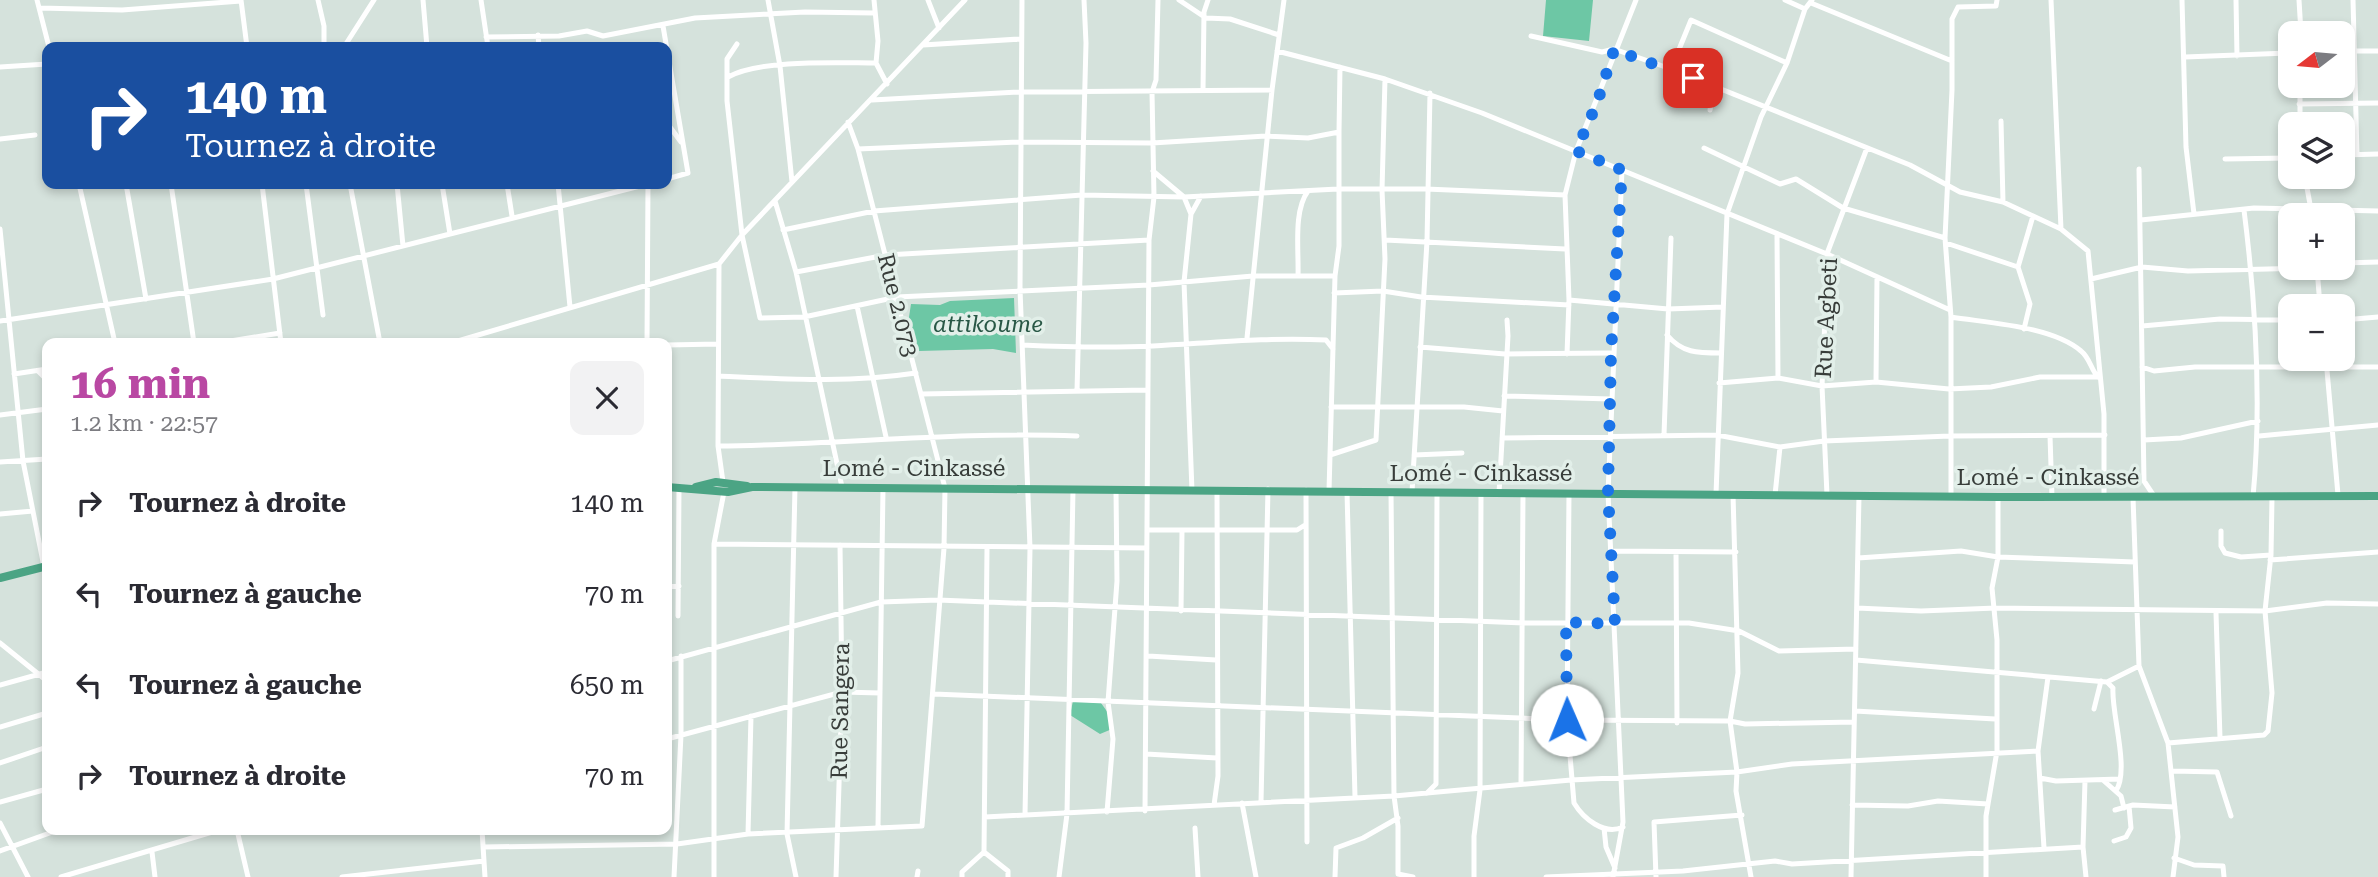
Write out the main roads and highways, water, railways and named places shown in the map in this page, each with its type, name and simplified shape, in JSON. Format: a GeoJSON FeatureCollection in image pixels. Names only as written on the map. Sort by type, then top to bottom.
{"type":"FeatureCollection","features":[{"type":"Feature","properties":{"kind":"highway","name":"Lomé - Cinkassé"},"geometry":{"type":"LineString","coordinates":[[696,487],[714,491],[721,482]]}},
{"type":"Feature","properties":{"kind":"highway","name":"Lomé - Cinkassé"},"geometry":{"type":"LineString","coordinates":[[672,487],[696,487],[721,482],[752,488],[1028,487],[1192,491],[1268,489],[1347,492],[1997,497],[2378,496]]}},
{"type":"Feature","properties":{"kind":"highway"},"geometry":{"type":"LineString","coordinates":[[0,578],[42,567]]}},
{"type":"Feature","properties":{"kind":"park label","name":"attikoume"},"geometry":{"type":"Point","coordinates":[988,324]}}]}
